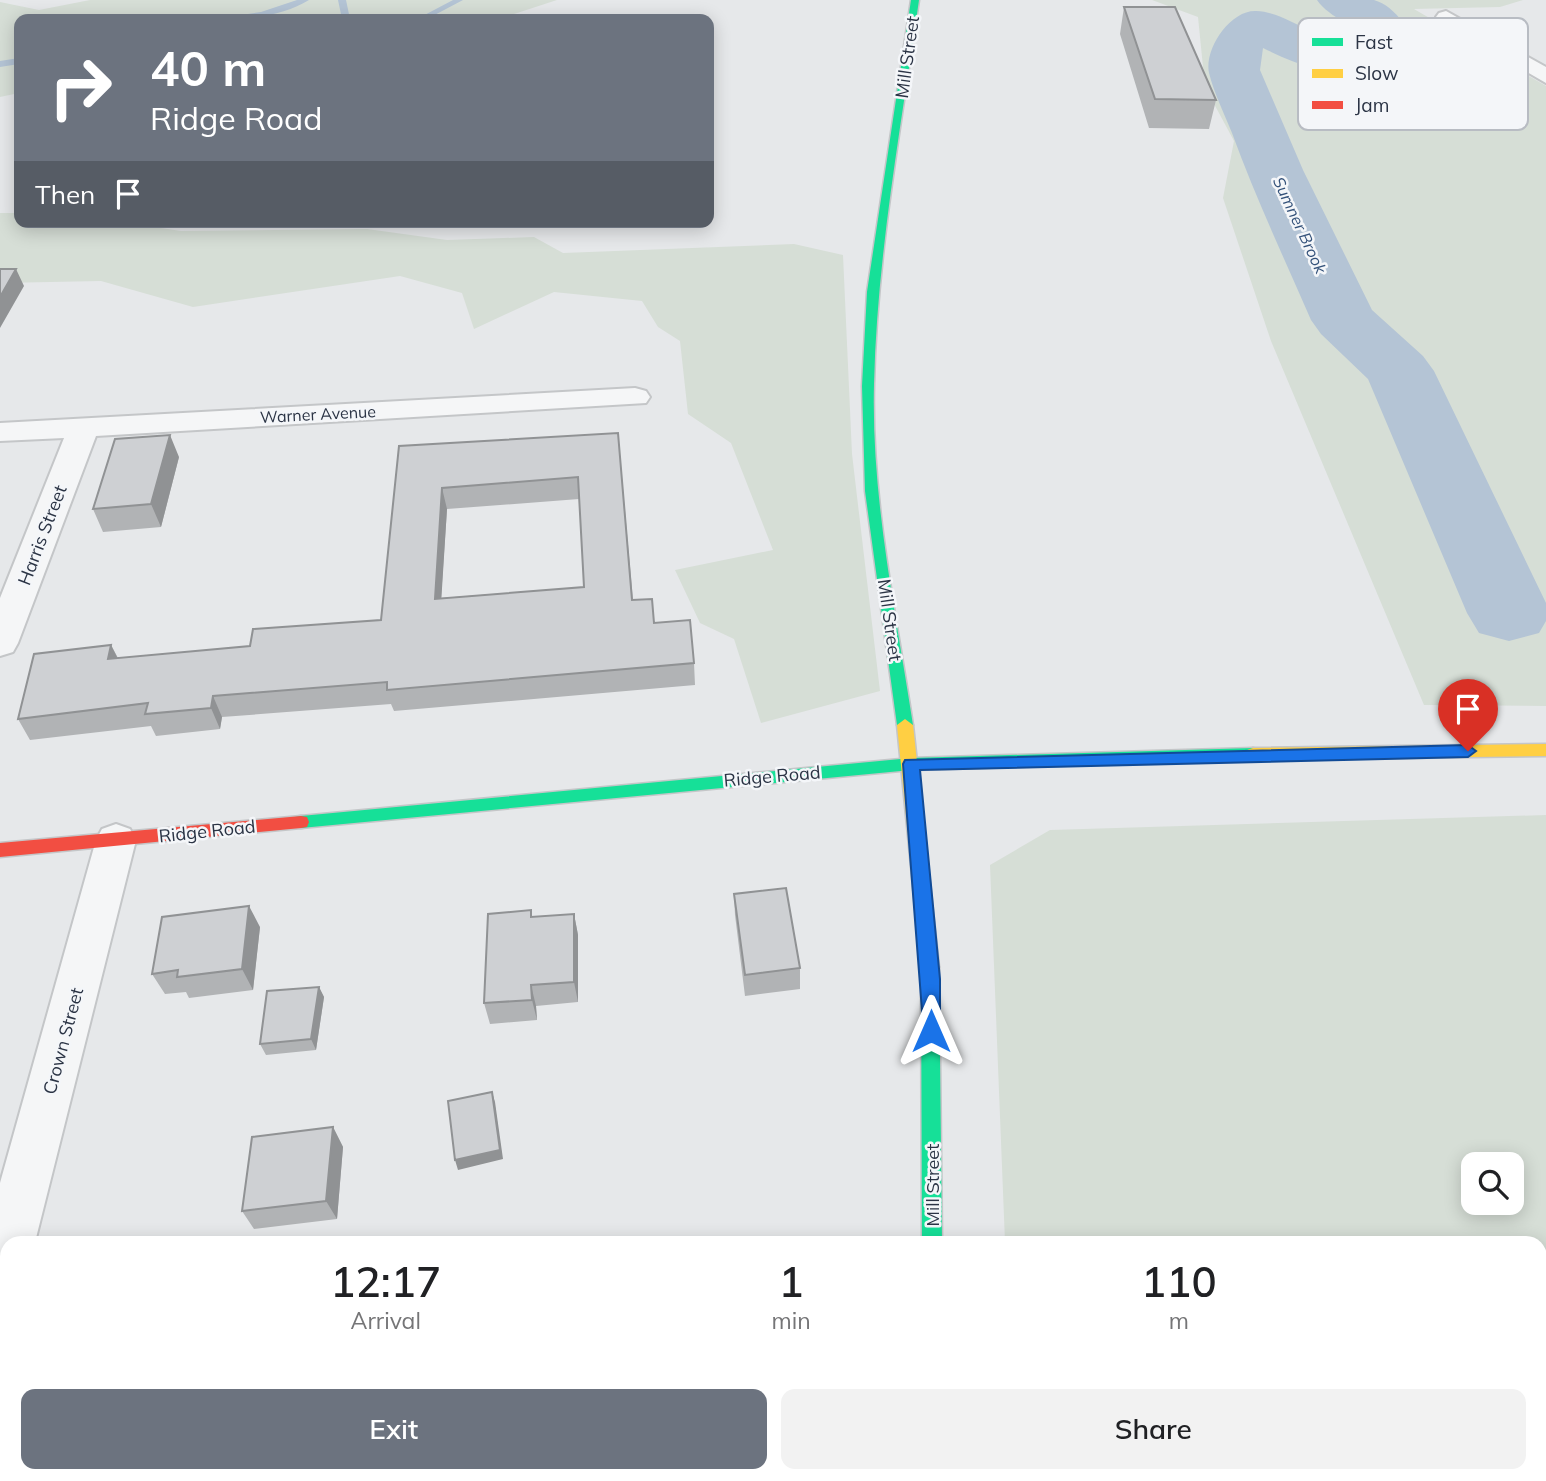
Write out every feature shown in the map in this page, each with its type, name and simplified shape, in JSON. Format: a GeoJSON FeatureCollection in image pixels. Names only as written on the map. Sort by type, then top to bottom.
{"type":"FeatureCollection","features":[{"type":"Feature","properties":{"kind":"street","name":"Mill Street"},"geometry":{"type":"LineString","coordinates":[[915,0],[873,292],[868,386],[872,491],[911,764],[931,979],[932,1236]]}},
{"type":"Feature","properties":{"kind":"street"},"geometry":{"type":"LineString","coordinates":[[1528,65],[1546,76]]}},
{"type":"Feature","properties":{"kind":"street","name":"Warner Avenue"},"geometry":{"type":"LineString","coordinates":[[0,432],[635,397]]}},
{"type":"Feature","properties":{"kind":"street","name":"Harris Street"},"geometry":{"type":"LineString","coordinates":[[0,643],[85,427]]}},
{"type":"Feature","properties":{"kind":"street","name":"Ridge Road"},"geometry":{"type":"LineString","coordinates":[[0,850],[911,764],[1312,752],[1546,750]]}},
{"type":"Feature","properties":{"kind":"street","name":"Crown Street"},"geometry":{"type":"LineString","coordinates":[[11,1236],[116,839]]}},
{"type":"Feature","properties":{"kind":"shaded area"},"geometry":{"type":"Polygon","coordinates":[[[90,0],[557,0],[514,14],[14,14],[14,94],[0,97],[0,2],[39,10],[90,0]]]}},
{"type":"Feature","properties":{"kind":"shaded area"},"geometry":{"type":"Polygon","coordinates":[[[1152,0],[1523,0],[1500,7],[1414,9],[1429,18],[1298,18],[1298,130],[1528,130],[1528,76],[1546,86],[1546,706],[1424,705],[1271,341],[1223,198],[1234,141],[1205,87],[1198,17],[1152,0]]]}},
{"type":"Feature","properties":{"kind":"shaded area"},"geometry":{"type":"Polygon","coordinates":[[[0,213],[14,213],[14,228],[161,228],[181,231],[367,229],[447,240],[534,237],[563,253],[794,244],[843,255],[852,454],[880,691],[761,723],[734,639],[700,623],[675,570],[773,550],[731,443],[688,414],[680,341],[658,327],[642,301],[554,292],[474,329],[462,293],[400,276],[193,307],[101,281],[0,283],[0,213]]]}},
{"type":"Feature","properties":{"kind":"shaded area"},"geometry":{"type":"Polygon","coordinates":[[[1546,815],[1546,1236],[1005,1236],[990,865],[1050,830],[1546,815]]]}},
{"type":"Feature","properties":{"kind":"building"},"geometry":{"type":"Polygon","coordinates":[[[1124,7],[1175,7],[1216,100],[1155,99],[1124,7]]]}},
{"type":"Feature","properties":{"kind":"building"},"geometry":{"type":"Polygon","coordinates":[[[0,269],[16,269],[0,297],[0,269]]]}},
{"type":"Feature","properties":{"kind":"building"},"geometry":{"type":"Polygon","coordinates":[[[618,433],[632,600],[652,599],[654,623],[690,620],[694,663],[387,690],[387,682],[213,696],[211,708],[145,714],[148,703],[18,719],[34,654],[111,645],[108,659],[250,646],[253,629],[381,620],[399,446],[618,433]],[[578,477],[442,488],[435,599],[584,587],[578,477]]]}},
{"type":"Feature","properties":{"kind":"building"},"geometry":{"type":"Polygon","coordinates":[[[170,435],[151,504],[93,509],[115,439],[170,435]]]}},
{"type":"Feature","properties":{"kind":"building"},"geometry":{"type":"Polygon","coordinates":[[[786,888],[800,968],[745,975],[734,894],[786,888]]]}},
{"type":"Feature","properties":{"kind":"building"},"geometry":{"type":"Polygon","coordinates":[[[249,906],[242,969],[177,977],[178,970],[152,974],[162,917],[249,906]]]}},
{"type":"Feature","properties":{"kind":"building"},"geometry":{"type":"Polygon","coordinates":[[[531,910],[531,917],[574,914],[574,982],[531,985],[532,1000],[484,1003],[488,914],[531,910]]]}},
{"type":"Feature","properties":{"kind":"building"},"geometry":{"type":"Polygon","coordinates":[[[319,987],[311,1039],[260,1044],[267,991],[319,987]]]}},
{"type":"Feature","properties":{"kind":"building"},"geometry":{"type":"Polygon","coordinates":[[[492,1092],[500,1150],[455,1160],[448,1101],[492,1092]]]}},
{"type":"Feature","properties":{"kind":"building"},"geometry":{"type":"Polygon","coordinates":[[[333,1127],[326,1201],[242,1211],[252,1137],[333,1127]]]}},
{"type":"Feature","properties":{"kind":"waterway"},"geometry":{"type":"LineString","coordinates":[[263,14],[305,0]]}},
{"type":"Feature","properties":{"kind":"waterway"},"geometry":{"type":"LineString","coordinates":[[342,0],[345,14]]}},
{"type":"Feature","properties":{"kind":"waterway"},"geometry":{"type":"LineString","coordinates":[[431,14],[459,0]]}},
{"type":"Feature","properties":{"kind":"waterway","name":"Sumner Brook"},"geometry":{"type":"LineString","coordinates":[[1341,0],[1369,18]]}},
{"type":"Feature","properties":{"kind":"waterway","name":"Sumner Brook"},"geometry":{"type":"LineString","coordinates":[[1298,45],[1255,25],[1238,45],[1234,70],[1274,170],[1344,320],[1399,371],[1509,613]]}},
{"type":"Feature","properties":{"kind":"waterway"},"geometry":{"type":"LineString","coordinates":[[0,64],[14,62]]}},
{"type":"Feature","properties":{"kind":"traffic: fast"},"geometry":{"type":"LineString","coordinates":[[905,725],[872,491],[868,386],[873,292],[915,0]]}},
{"type":"Feature","properties":{"kind":"traffic: fast"},"geometry":{"type":"LineString","coordinates":[[301,822],[911,764],[1253,754]]}},
{"type":"Feature","properties":{"kind":"traffic: fast"},"geometry":{"type":"LineString","coordinates":[[930,967],[932,1236]]}},
{"type":"Feature","properties":{"kind":"traffic: slow"},"geometry":{"type":"LineString","coordinates":[[905,725],[930,967]]}},
{"type":"Feature","properties":{"kind":"traffic: slow"},"geometry":{"type":"LineString","coordinates":[[1253,754],[1546,750]]}},
{"type":"Feature","properties":{"kind":"traffic: jam"},"geometry":{"type":"LineString","coordinates":[[0,850],[301,822]]}},
{"type":"Feature","properties":{"kind":"route"},"geometry":{"type":"LineString","coordinates":[[931,1031],[931,979],[911,764],[1312,752],[1468,751]]}}]}
